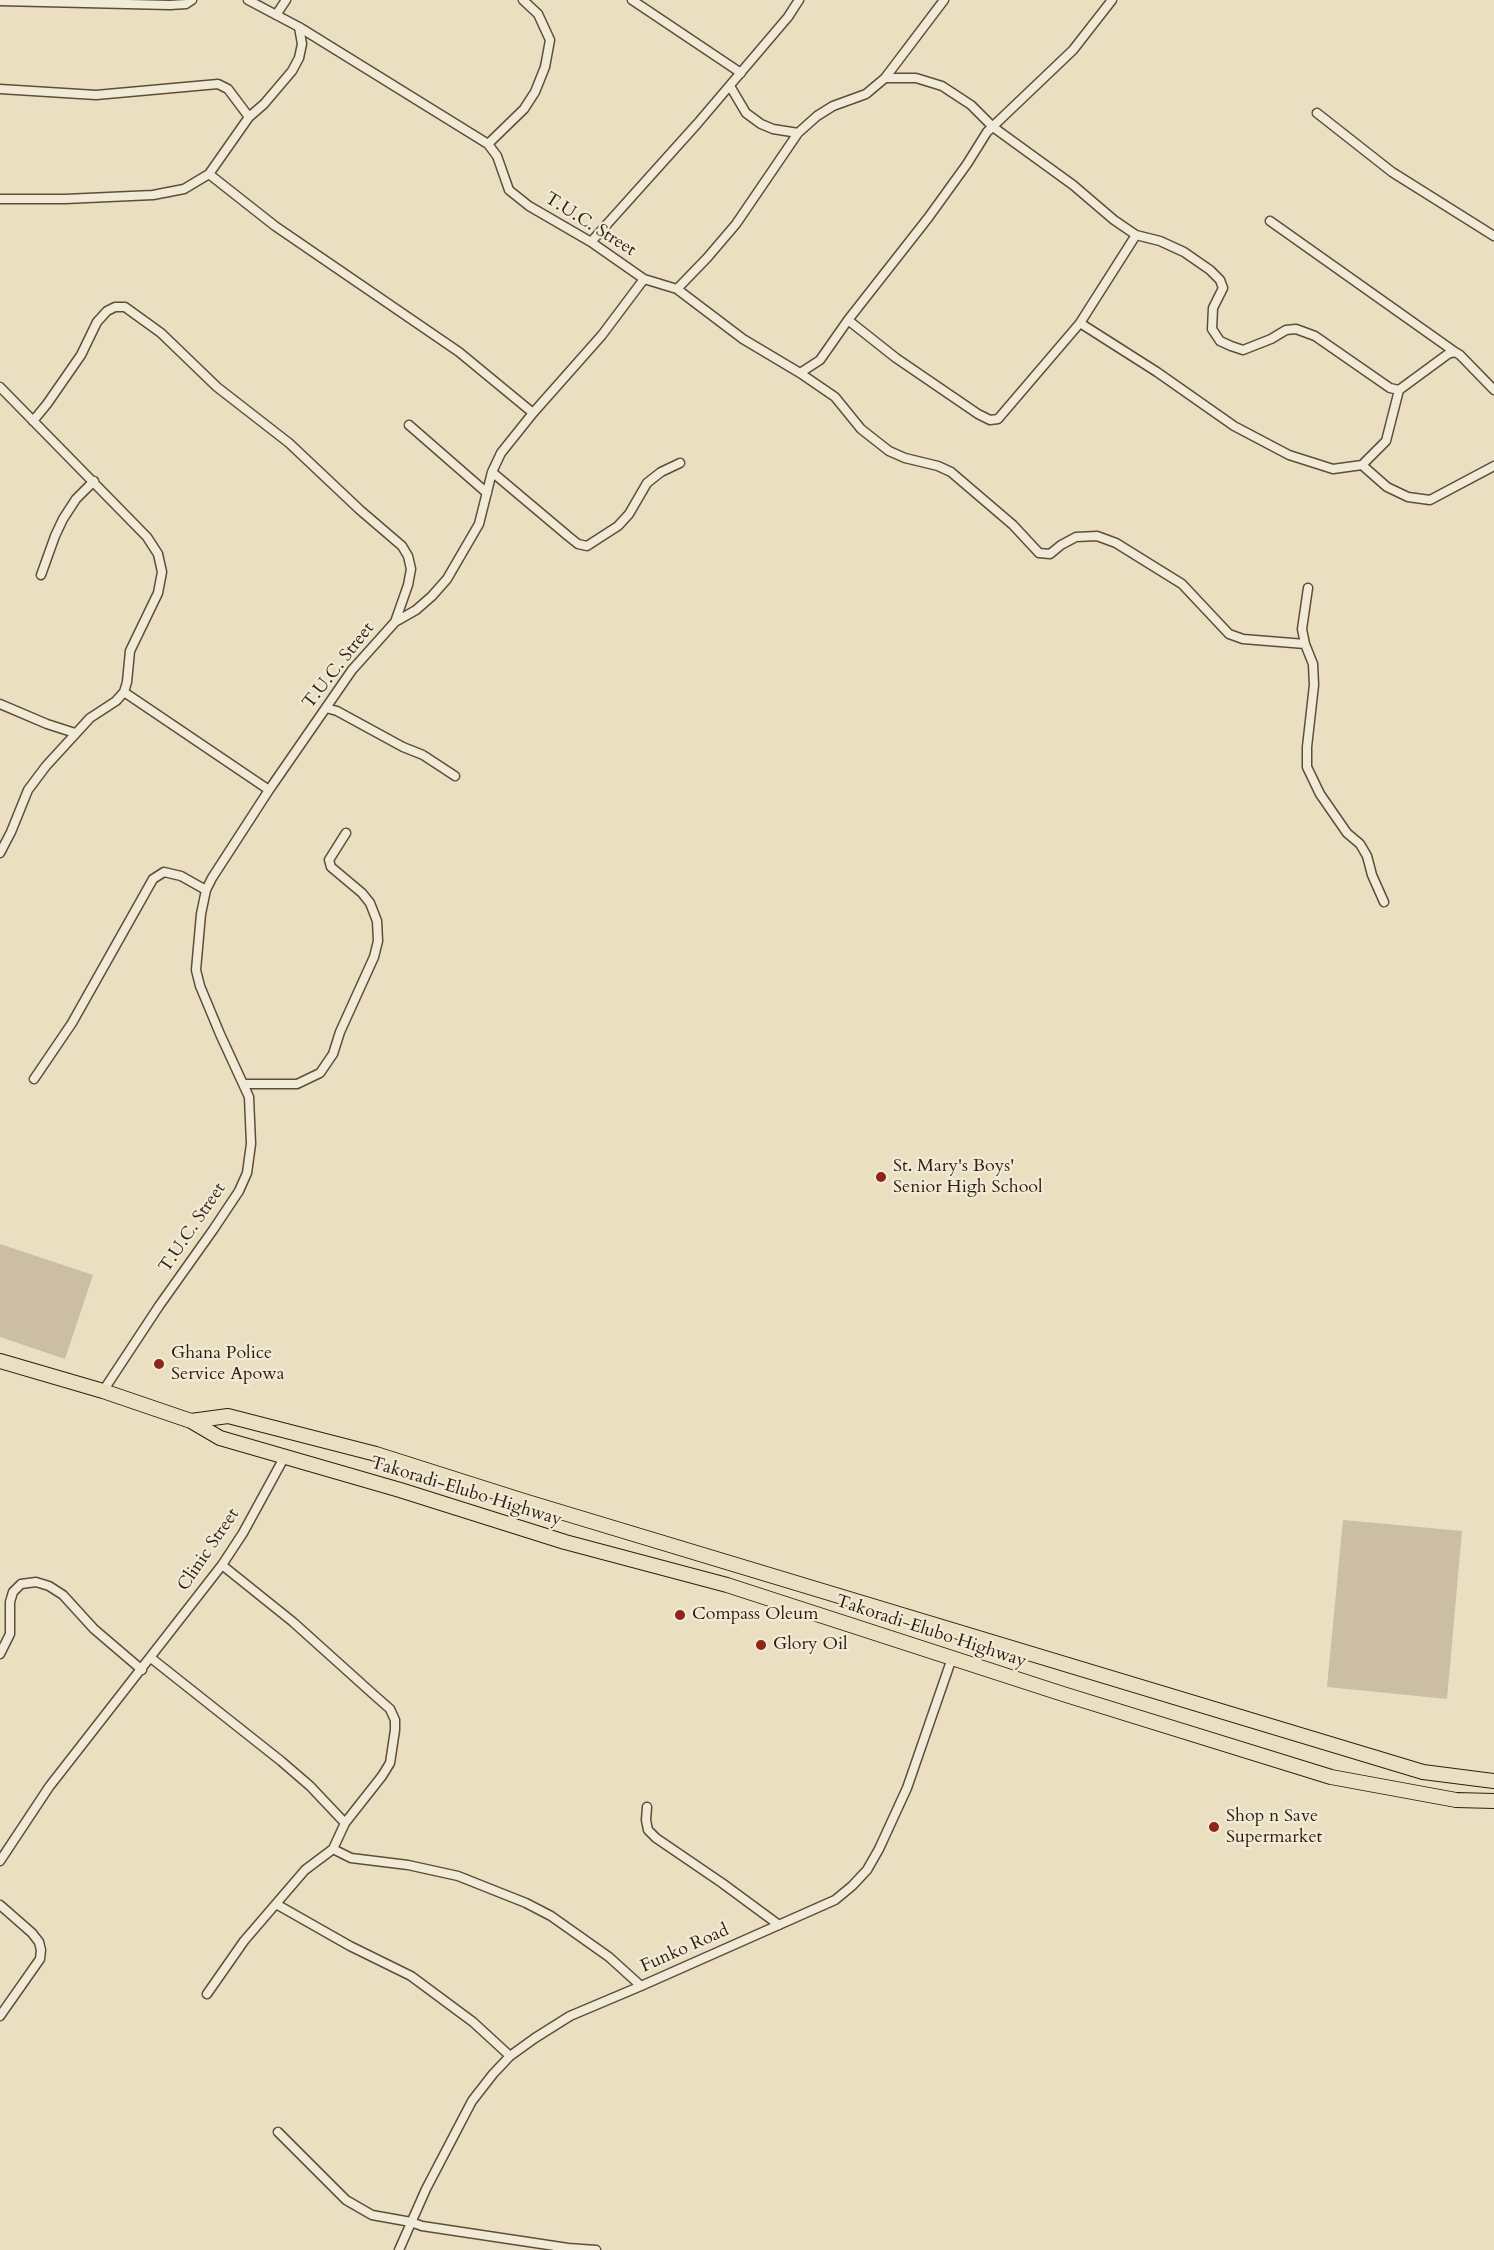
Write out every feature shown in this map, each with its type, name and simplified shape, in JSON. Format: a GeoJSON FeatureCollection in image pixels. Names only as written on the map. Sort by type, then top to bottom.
{"type":"FeatureCollection","features":[{"type":"Feature","properties":{"kind":"highway","name":"Takoradi-Elubo Highway"},"geometry":{"type":"LineString","coordinates":[[0,1361],[103,1391],[191,1421],[220,1438],[565,1542],[727,1585],[1331,1777],[1456,1800],[1494,1801]]}},
{"type":"Feature","properties":{"kind":"highway","name":"Takoradi-Elubo Highway"},"geometry":{"type":"LineString","coordinates":[[191,1421],[228,1416],[376,1454],[524,1501],[1423,1772],[1494,1782]]}},
{"type":"Feature","properties":{"kind":"street"},"geometry":{"type":"LineString","coordinates":[[0,1],[170,5],[186,4],[192,0]]}},
{"type":"Feature","properties":{"kind":"street"},"geometry":{"type":"LineString","coordinates":[[248,0],[299,27],[488,144],[524,109],[535,92],[545,67],[550,40],[538,14],[523,0]]}},
{"type":"Feature","properties":{"kind":"street"},"geometry":{"type":"LineString","coordinates":[[276,15],[286,0]]}},
{"type":"Feature","properties":{"kind":"street"},"geometry":{"type":"LineString","coordinates":[[632,0],[741,73]]}},
{"type":"Feature","properties":{"kind":"street"},"geometry":{"type":"LineString","coordinates":[[591,242],[741,73],[788,17],[799,0]]}},
{"type":"Feature","properties":{"kind":"street"},"geometry":{"type":"LineString","coordinates":[[677,289],[736,224],[798,133],[817,116],[833,106],[866,94],[885,78],[944,0]]}},
{"type":"Feature","properties":{"kind":"street"},"geometry":{"type":"LineString","coordinates":[[800,373],[820,360],[848,320],[928,218],[987,132],[1073,50],[1112,0]]}},
{"type":"Feature","properties":{"kind":"street"},"geometry":{"type":"LineString","coordinates":[[0,199],[153,195],[184,189],[209,174],[249,117],[264,104],[292,71],[299,58],[302,44],[299,27]]}},
{"type":"Feature","properties":{"kind":"street"},"geometry":{"type":"LineString","coordinates":[[885,78],[916,78],[942,86],[971,105],[993,127],[1136,234],[1160,241],[1184,252],[1220,280],[1223,288],[1213,308],[1212,317],[1212,329],[1220,341],[1243,350],[1271,339],[1286,330],[1296,329],[1315,336],[1390,388],[1399,390]]}},
{"type":"Feature","properties":{"kind":"street"},"geometry":{"type":"LineString","coordinates":[[0,89],[96,95],[218,84],[228,89],[249,117]]}},
{"type":"Feature","properties":{"kind":"street"},"geometry":{"type":"LineString","coordinates":[[729,86],[746,113],[761,124],[773,129],[798,133]]}},
{"type":"Feature","properties":{"kind":"street"},"geometry":{"type":"LineString","coordinates":[[1317,113],[1392,172],[1494,236]]}},
{"type":"Feature","properties":{"kind":"street","name":"T.U.C. Street"},"geometry":{"type":"LineString","coordinates":[[103,1391],[239,1191],[247,1173],[251,1144],[249,1097],[245,1084],[220,1034],[196,970],[198,935],[206,890],[269,790],[352,670],[395,622],[416,610],[447,579],[479,524],[492,472],[501,453],[602,335],[644,279],[591,242],[529,206],[509,190],[497,156],[488,144]]}},
{"type":"Feature","properties":{"kind":"street"},"geometry":{"type":"LineString","coordinates":[[209,174],[275,226],[459,352],[533,413]]}},
{"type":"Feature","properties":{"kind":"street"},"geometry":{"type":"LineString","coordinates":[[1270,221],[1460,355],[1494,390]]}},
{"type":"Feature","properties":{"kind":"street"},"geometry":{"type":"LineString","coordinates":[[848,320],[896,358],[978,414],[990,420],[998,419],[1080,323],[1136,234]]}},
{"type":"Feature","properties":{"kind":"street"},"geometry":{"type":"LineString","coordinates":[[644,279],[677,289],[743,339],[835,397],[861,429],[889,451],[951,472],[1013,525],[1039,554],[1050,554],[1076,537],[1097,536],[1116,543],[1182,584],[1229,634],[1243,639],[1305,644]]}},
{"type":"Feature","properties":{"kind":"street"},"geometry":{"type":"LineString","coordinates":[[33,421],[81,355],[98,322],[107,311],[115,307],[125,307],[161,333],[205,376],[289,443],[402,546],[408,556],[411,569],[395,622]]}},
{"type":"Feature","properties":{"kind":"street"},"geometry":{"type":"LineString","coordinates":[[1080,323],[1157,372],[1234,426],[1289,455],[1333,470],[1362,465],[1386,441],[1399,390],[1448,354],[1455,352]]}},
{"type":"Feature","properties":{"kind":"street"},"geometry":{"type":"LineString","coordinates":[[0,387],[147,537],[158,554],[162,572],[158,592],[130,651],[124,692],[75,733],[28,790],[0,853]]}},
{"type":"Feature","properties":{"kind":"street"},"geometry":{"type":"LineString","coordinates":[[409,425],[487,493]]}},
{"type":"Feature","properties":{"kind":"street"},"geometry":{"type":"LineString","coordinates":[[492,472],[578,544],[587,546],[618,526],[629,514],[647,483],[661,472],[680,463]]}},
{"type":"Feature","properties":{"kind":"street"},"geometry":{"type":"LineString","coordinates":[[1362,465],[1387,487],[1408,497],[1430,500],[1494,466]]}},
{"type":"Feature","properties":{"kind":"street"},"geometry":{"type":"LineString","coordinates":[[41,575],[63,519],[76,499],[94,481]]}},
{"type":"Feature","properties":{"kind":"street"},"geometry":{"type":"LineString","coordinates":[[1308,588],[1302,629],[1313,664],[1314,685],[1307,768],[1320,794],[1347,833],[1359,844],[1367,856],[1372,875],[1384,902]]}},
{"type":"Feature","properties":{"kind":"street"},"geometry":{"type":"LineString","coordinates":[[124,692],[269,790]]}},
{"type":"Feature","properties":{"kind":"street"},"geometry":{"type":"LineString","coordinates":[[0,704],[75,733]]}},
{"type":"Feature","properties":{"kind":"street"},"geometry":{"type":"LineString","coordinates":[[326,708],[337,711],[403,747],[423,755],[455,776]]}},
{"type":"Feature","properties":{"kind":"street"},"geometry":{"type":"LineString","coordinates":[[245,1084],[297,1084],[320,1073],[333,1054],[340,1032],[374,957],[378,941],[377,921],[370,903],[362,893],[331,867],[329,860],[346,833]]}},
{"type":"Feature","properties":{"kind":"street"},"geometry":{"type":"LineString","coordinates":[[34,1079],[77,1014],[153,879],[164,872],[181,876],[206,890]]}},
{"type":"Feature","properties":{"kind":"street","name":"Clinic Street"},"geometry":{"type":"LineString","coordinates":[[0,1861],[49,1787],[152,1658],[222,1565],[243,1533],[285,1456]]}},
{"type":"Feature","properties":{"kind":"street"},"geometry":{"type":"LineString","coordinates":[[207,1994],[244,1941],[305,1870],[333,1849],[345,1823],[390,1763],[394,1745],[395,1720],[390,1710],[353,1675],[222,1565]]}},
{"type":"Feature","properties":{"kind":"street"},"geometry":{"type":"LineString","coordinates":[[0,1654],[10,1634],[10,1602],[13,1592],[21,1584],[36,1582],[49,1586],[63,1595],[94,1629],[142,1670]]}},
{"type":"Feature","properties":{"kind":"street"},"geometry":{"type":"LineString","coordinates":[[152,1658],[281,1761],[310,1786],[345,1823]]}},
{"type":"Feature","properties":{"kind":"street","name":"Funko Road"},"geometry":{"type":"LineString","coordinates":[[399,2250],[426,2189],[472,2102],[510,2056],[535,2037],[570,2016],[835,1900],[867,1870],[879,1850],[907,1788],[952,1658]]}},
{"type":"Feature","properties":{"kind":"street"},"geometry":{"type":"LineString","coordinates":[[647,1807],[648,1830],[656,1838],[723,1883],[779,1925]]}},
{"type":"Feature","properties":{"kind":"street"},"geometry":{"type":"LineString","coordinates":[[333,1849],[351,1858],[434,1870],[458,1876],[526,1903],[551,1916],[585,1939],[641,1986]]}},
{"type":"Feature","properties":{"kind":"street"},"geometry":{"type":"LineString","coordinates":[[276,1904],[350,1946],[411,1976],[473,2022],[510,2056]]}},
{"type":"Feature","properties":{"kind":"street"},"geometry":{"type":"LineString","coordinates":[[0,1905],[32,1933],[39,1942],[41,1950],[40,1959],[0,2016]]}},
{"type":"Feature","properties":{"kind":"street"},"geometry":{"type":"LineString","coordinates":[[278,2132],[346,2200],[372,2215],[422,2226],[568,2248],[596,2250]]}},
{"type":"Feature","properties":{"kind":"shaded area"},"geometry":{"type":"Polygon","coordinates":[[[0,1244],[93,1275],[65,1359],[0,1337],[0,1244]]]}},
{"type":"Feature","properties":{"kind":"shaded area"},"geometry":{"type":"Polygon","coordinates":[[[1343,1520],[1462,1531],[1447,1699],[1327,1687],[1343,1520]]]}},
{"type":"Feature","properties":{"kind":"place","name":"St. Mary's Boys' Senior High School"},"geometry":{"type":"Point","coordinates":[881,1177]}},
{"type":"Feature","properties":{"kind":"place","name":"Ghana Police Service Apowa"},"geometry":{"type":"Point","coordinates":[159,1364]}},
{"type":"Feature","properties":{"kind":"place","name":"Compass Oleum"},"geometry":{"type":"Point","coordinates":[680,1615]}},
{"type":"Feature","properties":{"kind":"place","name":"Glory Oil"},"geometry":{"type":"Point","coordinates":[761,1645]}},
{"type":"Feature","properties":{"kind":"place","name":"Shop n Save Supermarket"},"geometry":{"type":"Point","coordinates":[1214,1827]}}]}
